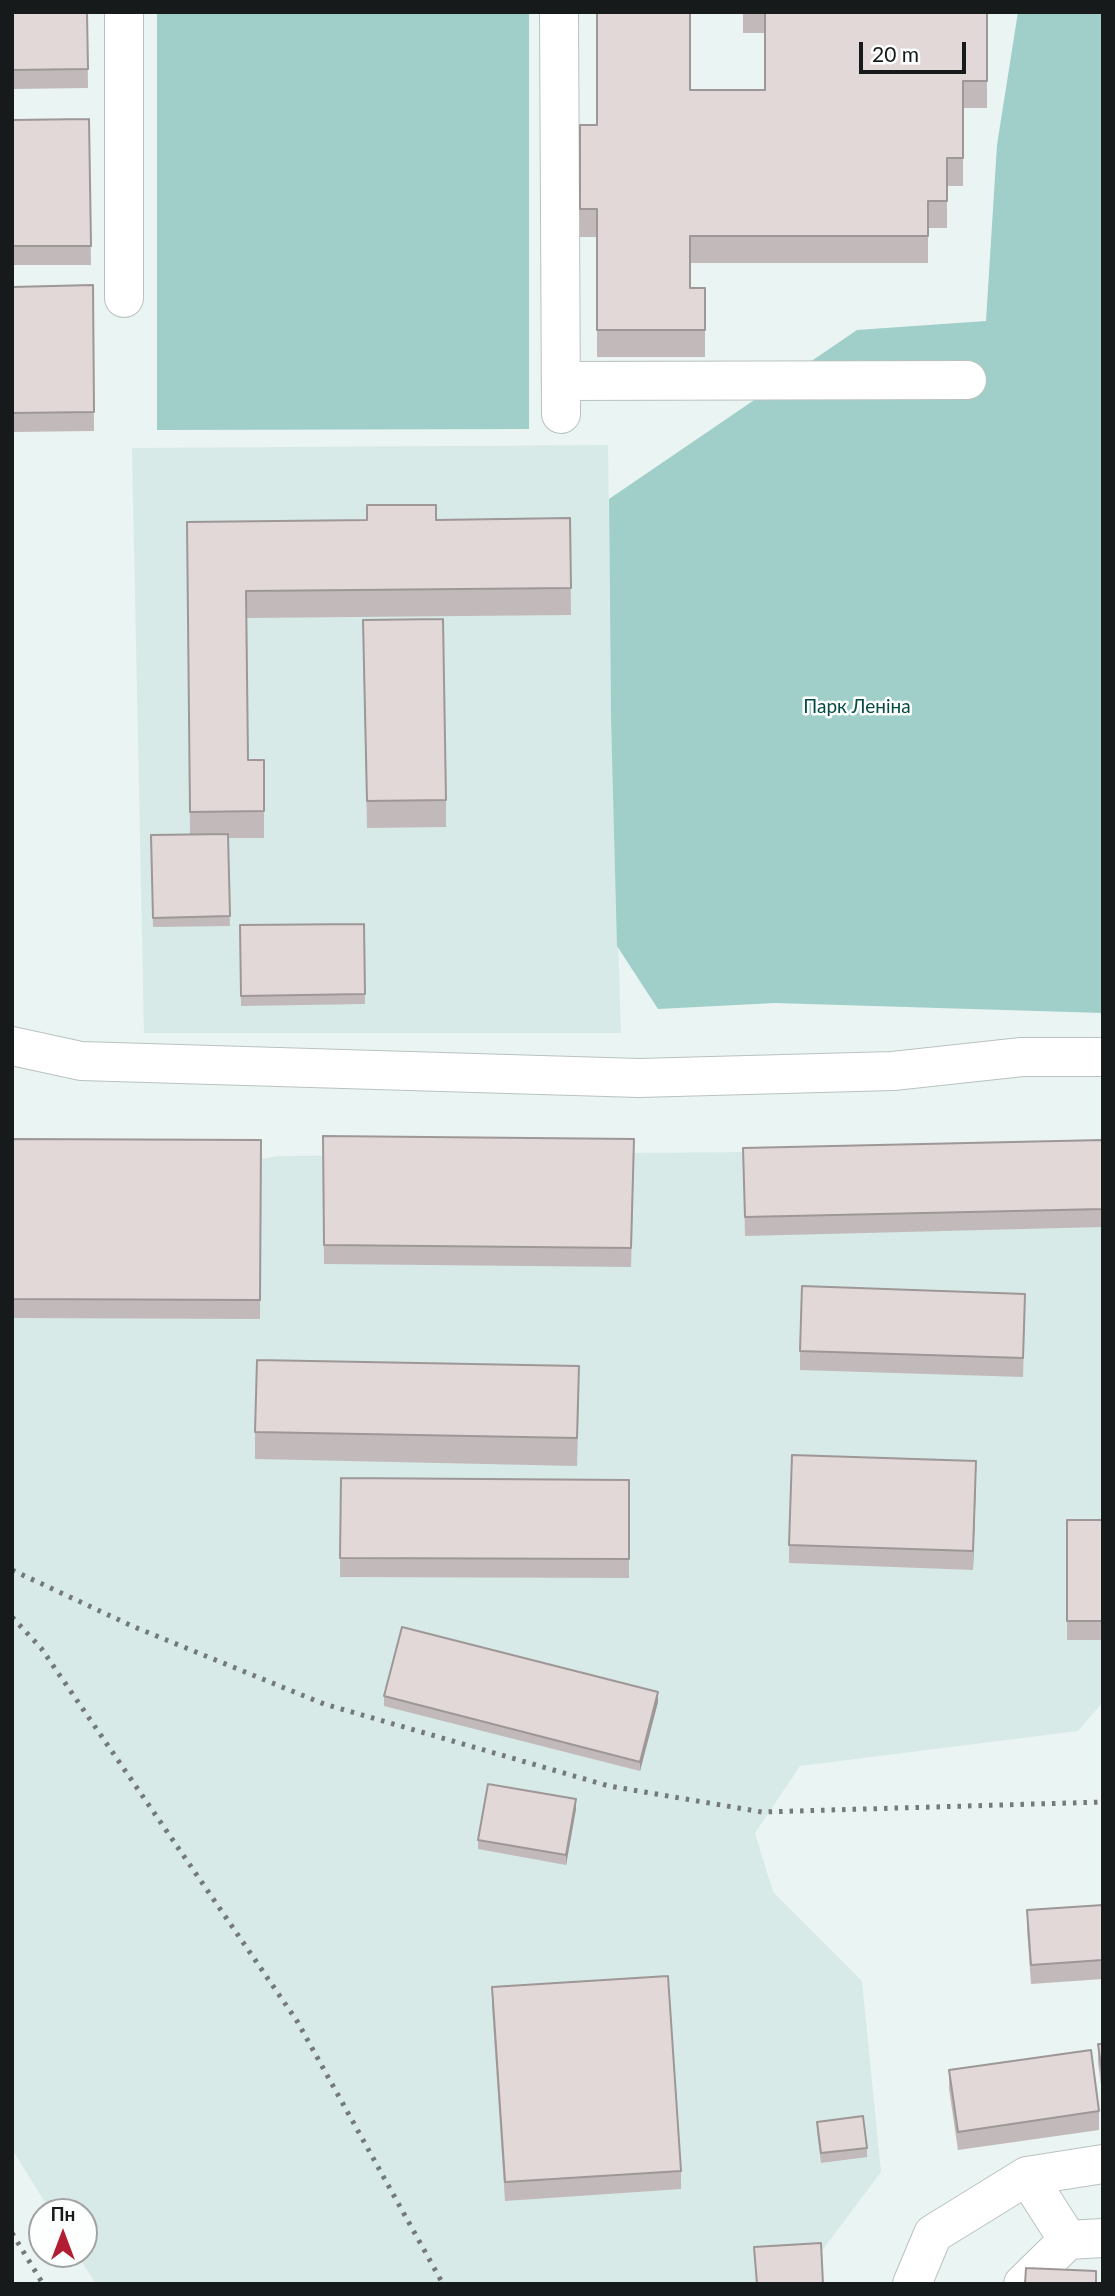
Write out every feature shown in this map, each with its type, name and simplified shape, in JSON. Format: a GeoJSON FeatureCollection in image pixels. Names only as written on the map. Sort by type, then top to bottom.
{"type":"FeatureCollection","features":[{"type":"Feature","properties":{"kind":"street"},"geometry":{"type":"LineString","coordinates":[[124,12],[124,298]]}},
{"type":"Feature","properties":{"kind":"street"},"geometry":{"type":"LineString","coordinates":[[559,12],[561,398],[967,380]]}},
{"type":"Feature","properties":{"kind":"street"},"geometry":{"type":"LineString","coordinates":[[12,1046],[81,1061],[639,1078],[893,1071],[1022,1056],[1103,1056]]}},
{"type":"Feature","properties":{"kind":"street"},"geometry":{"type":"LineString","coordinates":[[912,2284],[933,2234],[1027,2176],[1103,2164]]}},
{"type":"Feature","properties":{"kind":"street"},"geometry":{"type":"LineString","coordinates":[[1023,2284],[1086,2239],[1027,2176]]}},
{"type":"Feature","properties":{"kind":"shaded area"},"geometry":{"type":"Polygon","coordinates":[[[608,445],[611,718],[621,1033],[144,1033],[132,448],[608,445]]]}},
{"type":"Feature","properties":{"kind":"shaded area"},"geometry":{"type":"Polygon","coordinates":[[[1103,1149],[1103,1702],[1078,1731],[800,1766],[755,1833],[773,1892],[862,1981],[881,2172],[821,2252],[823,2284],[96,2284],[86,2268],[98,2268],[98,2198],[42,2198],[12,2149],[12,1158],[261,1159],[278,1156],[1103,1149]]]}},
{"type":"Feature","properties":{"kind":"green space"},"geometry":{"type":"Polygon","coordinates":[[[157,12],[529,12],[529,429],[157,430],[157,12]]]}},
{"type":"Feature","properties":{"kind":"green space","name":"Парк Леніна"},"geometry":{"type":"Polygon","coordinates":[[[1018,12],[1103,12],[1103,1013],[775,1003],[658,1009],[617,946],[609,499],[857,330],[986,321],[997,145],[1018,12]]]}},
{"type":"Feature","properties":{"kind":"building"},"geometry":{"type":"Polygon","coordinates":[[[12,12],[87,12],[88,69],[12,70],[12,12]]]}},
{"type":"Feature","properties":{"kind":"building"},"geometry":{"type":"Polygon","coordinates":[[[597,12],[690,12],[690,90],[765,90],[765,12],[987,12],[987,81],[963,81],[963,158],[947,158],[947,201],[928,201],[928,236],[690,236],[690,288],[705,288],[705,330],[597,330],[597,209],[580,209],[580,125],[597,125],[597,12]]]}},
{"type":"Feature","properties":{"kind":"building"},"geometry":{"type":"Polygon","coordinates":[[[89,119],[91,246],[12,246],[12,120],[89,119]]]}},
{"type":"Feature","properties":{"kind":"building"},"geometry":{"type":"Polygon","coordinates":[[[93,285],[94,412],[12,413],[12,287],[93,285]]]}},
{"type":"Feature","properties":{"kind":"building"},"geometry":{"type":"Polygon","coordinates":[[[367,505],[436,505],[436,520],[570,518],[571,588],[246,591],[248,760],[264,760],[264,811],[190,812],[187,522],[367,520],[367,505]]]}},
{"type":"Feature","properties":{"kind":"building"},"geometry":{"type":"Polygon","coordinates":[[[443,619],[446,800],[367,801],[363,620],[443,619]]]}},
{"type":"Feature","properties":{"kind":"building"},"geometry":{"type":"Polygon","coordinates":[[[228,834],[230,916],[153,918],[151,835],[228,834]]]}},
{"type":"Feature","properties":{"kind":"building"},"geometry":{"type":"Polygon","coordinates":[[[364,924],[365,994],[241,996],[240,925],[364,924]]]}},
{"type":"Feature","properties":{"kind":"building"},"geometry":{"type":"Polygon","coordinates":[[[323,1136],[634,1139],[631,1248],[324,1245],[323,1136]]]}},
{"type":"Feature","properties":{"kind":"building"},"geometry":{"type":"Polygon","coordinates":[[[12,1139],[261,1140],[260,1300],[12,1299],[12,1139]]]}},
{"type":"Feature","properties":{"kind":"building"},"geometry":{"type":"Polygon","coordinates":[[[1103,1140],[1103,1209],[745,1217],[743,1148],[1103,1140]]]}},
{"type":"Feature","properties":{"kind":"building"},"geometry":{"type":"Polygon","coordinates":[[[802,1286],[1025,1294],[1023,1358],[800,1351],[802,1286]]]}},
{"type":"Feature","properties":{"kind":"building"},"geometry":{"type":"Polygon","coordinates":[[[257,1360],[579,1366],[577,1438],[255,1432],[257,1360]]]}},
{"type":"Feature","properties":{"kind":"building"},"geometry":{"type":"Polygon","coordinates":[[[792,1455],[976,1461],[973,1551],[789,1545],[792,1455]]]}},
{"type":"Feature","properties":{"kind":"building"},"geometry":{"type":"Polygon","coordinates":[[[341,1478],[629,1480],[629,1559],[340,1558],[341,1478]]]}},
{"type":"Feature","properties":{"kind":"building"},"geometry":{"type":"Polygon","coordinates":[[[1067,1520],[1103,1520],[1103,1621],[1067,1621],[1067,1520]]]}},
{"type":"Feature","properties":{"kind":"building"},"geometry":{"type":"Polygon","coordinates":[[[402,1627],[658,1692],[640,1762],[384,1696],[402,1627]]]}},
{"type":"Feature","properties":{"kind":"building"},"geometry":{"type":"Polygon","coordinates":[[[488,1784],[576,1799],[566,1855],[478,1840],[488,1784]]]}},
{"type":"Feature","properties":{"kind":"building"},"geometry":{"type":"Polygon","coordinates":[[[1103,1905],[1103,1960],[1031,1965],[1027,1910],[1103,1905]]]}},
{"type":"Feature","properties":{"kind":"building"},"geometry":{"type":"Polygon","coordinates":[[[668,1976],[681,2171],[505,2182],[492,1987],[668,1976]]]}},
{"type":"Feature","properties":{"kind":"building"},"geometry":{"type":"Polygon","coordinates":[[[1098,2044],[1103,2044],[1103,2081],[1098,2044]]]}},
{"type":"Feature","properties":{"kind":"building"},"geometry":{"type":"Polygon","coordinates":[[[1091,2050],[1099,2111],[958,2132],[949,2070],[1091,2050]]]}},
{"type":"Feature","properties":{"kind":"building"},"geometry":{"type":"Polygon","coordinates":[[[863,2116],[867,2148],[821,2153],[817,2122],[863,2116]]]}},
{"type":"Feature","properties":{"kind":"building"},"geometry":{"type":"Polygon","coordinates":[[[821,2243],[823,2284],[757,2284],[754,2247],[821,2243]]]}},
{"type":"Feature","properties":{"kind":"building"},"geometry":{"type":"Polygon","coordinates":[[[1026,2268],[1096,2271],[1096,2284],[1025,2284],[1026,2268]]]}},
{"type":"Feature","properties":{"kind":"railway"},"geometry":{"type":"LineString","coordinates":[[12,1570],[132,1626],[324,1704],[609,1786],[762,1812],[1103,1802]]}},
{"type":"Feature","properties":{"kind":"railway"},"geometry":{"type":"LineString","coordinates":[[12,1617],[41,1648],[297,2021],[443,2284]]}},
{"type":"Feature","properties":{"kind":"railway"},"geometry":{"type":"LineString","coordinates":[[12,2233],[43,2284]]}}]}
